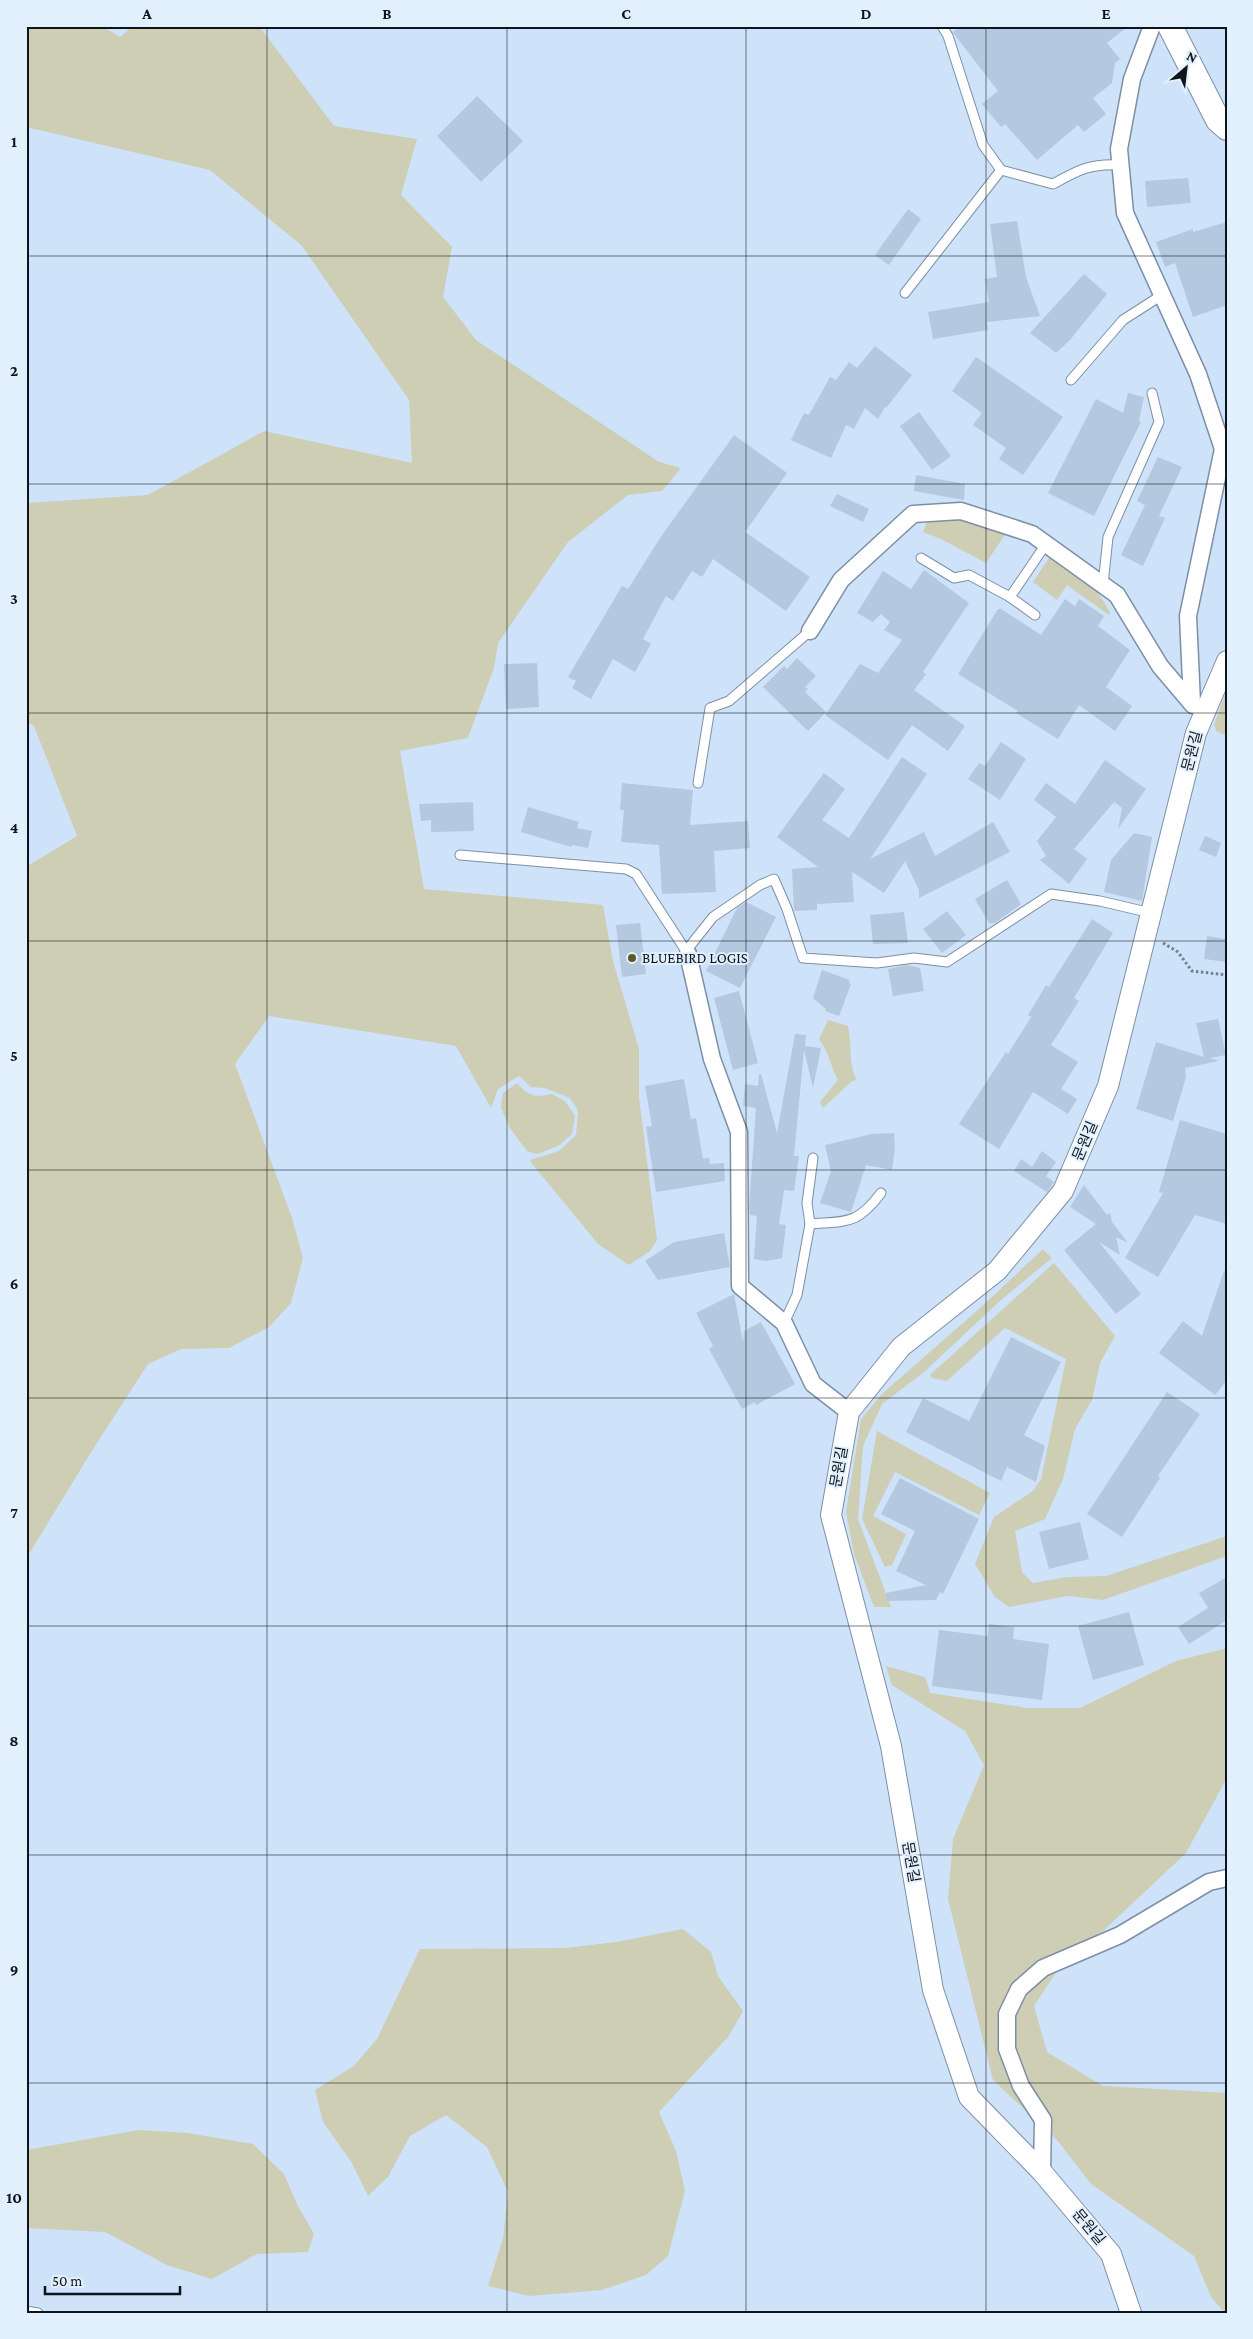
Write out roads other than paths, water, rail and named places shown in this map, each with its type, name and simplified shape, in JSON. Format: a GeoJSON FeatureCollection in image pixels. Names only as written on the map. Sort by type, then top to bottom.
{"type":"FeatureCollection","features":[{"type":"Feature","properties":{"kind":"main road"},"geometry":{"type":"LineString","coordinates":[[1170,26],[1218,120],[1227,128]]}},
{"type":"Feature","properties":{"kind":"street"},"geometry":{"type":"LineString","coordinates":[[1152,26],[1132,79],[1119,149],[1125,212],[1198,374],[1223,449],[1188,616],[1197,710]]}},
{"type":"Feature","properties":{"kind":"street"},"geometry":{"type":"LineString","coordinates":[[810,631],[842,580],[913,514],[960,511],[1032,534],[1117,595],[1160,666],[1197,710]]}},
{"type":"Feature","properties":{"kind":"street","name":"문원길"},"geometry":{"type":"LineString","coordinates":[[1130,2313],[1111,2254],[1042,2172],[969,2097],[933,1990],[891,1746],[831,1514],[849,1412],[901,1347],[997,1270],[1063,1191],[1108,1086],[1196,733],[1197,710],[1227,661]]}},
{"type":"Feature","properties":{"kind":"street"},"geometry":{"type":"LineString","coordinates":[[687,953],[712,1059],[739,1132],[740,1286],[784,1323],[813,1384],[849,1412]]}},
{"type":"Feature","properties":{"kind":"street"},"geometry":{"type":"LineString","coordinates":[[1042,2172],[1043,2120],[1021,2086],[1007,2049],[1007,2014],[1019,1989],[1043,1968],[1120,1935],[1209,1882],[1227,1878]]}},
{"type":"Feature","properties":{"kind":"lane"},"geometry":{"type":"LineString","coordinates":[[942,26],[948,36],[983,145],[1001,170],[1053,184],[1084,167],[1102,164],[1121,165]]}},
{"type":"Feature","properties":{"kind":"lane"},"geometry":{"type":"LineString","coordinates":[[906,293],[1001,170]]}},
{"type":"Feature","properties":{"kind":"lane"},"geometry":{"type":"LineString","coordinates":[[1070,380],[1123,320],[1162,294]]}},
{"type":"Feature","properties":{"kind":"lane"},"geometry":{"type":"LineString","coordinates":[[1103,585],[1108,537],[1159,422],[1152,393]]}},
{"type":"Feature","properties":{"kind":"lane"},"geometry":{"type":"LineString","coordinates":[[1010,597],[1046,544]]}},
{"type":"Feature","properties":{"kind":"lane"},"geometry":{"type":"LineString","coordinates":[[921,558],[954,578],[970,575],[1010,597],[1035,614]]}},
{"type":"Feature","properties":{"kind":"lane"},"geometry":{"type":"LineString","coordinates":[[698,783],[710,708],[729,701],[810,631]]}},
{"type":"Feature","properties":{"kind":"lane"},"geometry":{"type":"LineString","coordinates":[[460,855],[626,869],[636,874],[687,953],[713,917],[760,885],[774,879],[787,909],[803,958],[877,963],[914,958],[948,962],[1051,894],[1100,901],[1152,913]]}},
{"type":"Feature","properties":{"kind":"lane"},"geometry":{"type":"LineString","coordinates":[[784,1323],[797,1295],[810,1224],[807,1203],[813,1158]]}},
{"type":"Feature","properties":{"kind":"lane"},"geometry":{"type":"LineString","coordinates":[[810,1224],[848,1221],[868,1211],[881,1193]]}},
{"type":"Feature","properties":{"kind":"lane"},"geometry":{"type":"LineString","coordinates":[[26,2311],[38,2313]]}},
{"type":"Feature","properties":{"kind":"place","name":"BLUEBIRD LOGIS"},"geometry":{"type":"Point","coordinates":[632,958]}}]}
